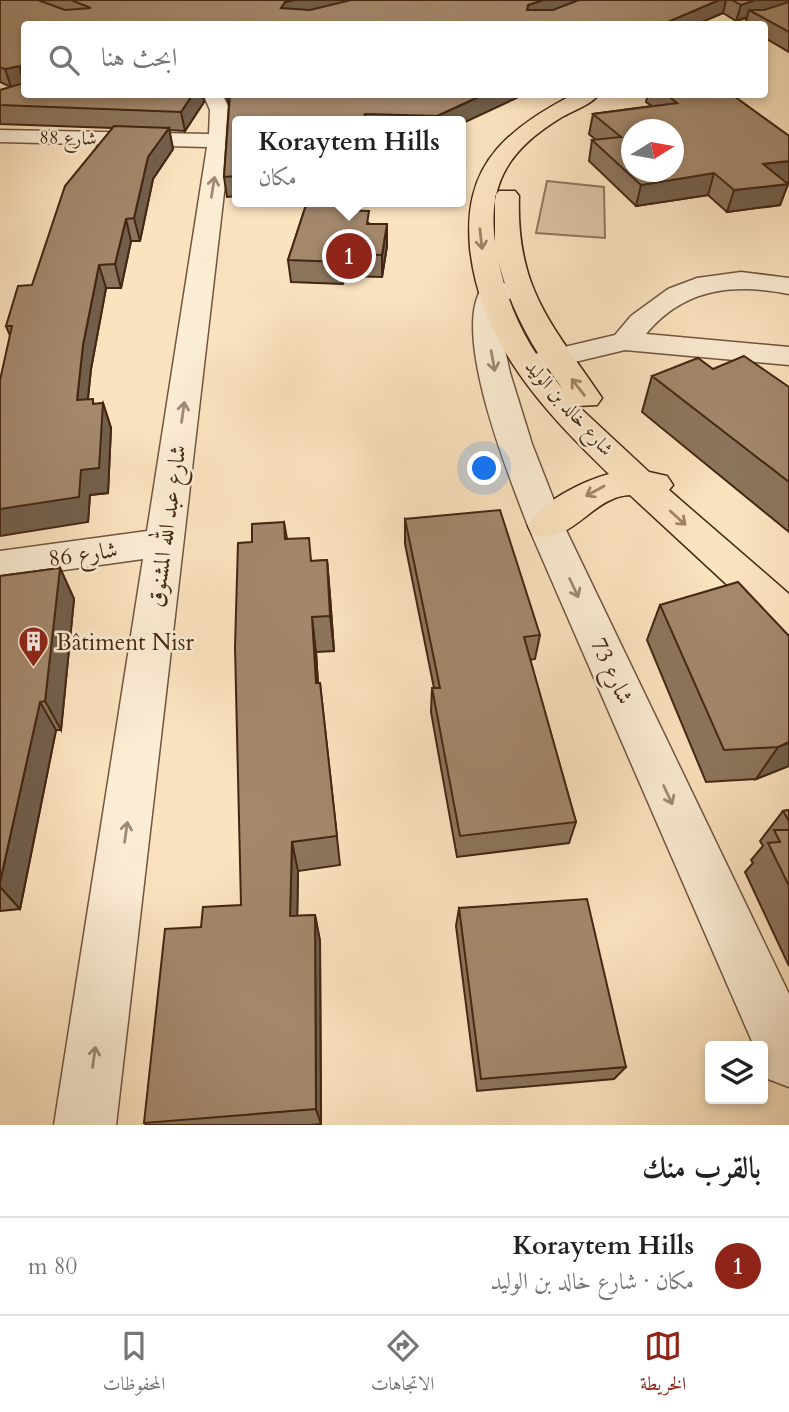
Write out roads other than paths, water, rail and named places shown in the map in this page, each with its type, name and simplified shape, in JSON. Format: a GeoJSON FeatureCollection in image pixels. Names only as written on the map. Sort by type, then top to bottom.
{"type":"FeatureCollection","features":[{"type":"Feature","properties":{"kind":"main road","name":"شارع خالد بن الوليد"},"geometry":{"type":"LineString","coordinates":[[590,98],[541,120],[505,152],[485,187],[480,227],[485,273],[504,292],[543,362],[559,402],[638,482],[789,618]]}},
{"type":"Feature","properties":{"kind":"main road","name":"شارع خالد بن الوليد"},"geometry":{"type":"LineString","coordinates":[[504,292],[504,217],[508,190],[534,146],[592,98]]}},
{"type":"Feature","properties":{"kind":"main road","name":"شارع خالد بن الوليد"},"geometry":{"type":"LineString","coordinates":[[543,362],[608,424],[789,583]]}},
{"type":"Feature","properties":{"kind":"main road"},"geometry":{"type":"LineString","coordinates":[[546,526],[598,488],[614,483],[638,482],[685,491]]}},
{"type":"Feature","properties":{"kind":"street","name":"شارع عبد الله المشنوق"},"geometry":{"type":"LineString","coordinates":[[85,1125],[219,141],[220,110],[214,98]]}},
{"type":"Feature","properties":{"kind":"street","name":"شارع 88"},"geometry":{"type":"LineString","coordinates":[[0,136],[219,141]]}},
{"type":"Feature","properties":{"kind":"street"},"geometry":{"type":"LineString","coordinates":[[625,341],[650,310],[690,289],[722,281],[749,280],[789,286]]}},
{"type":"Feature","properties":{"kind":"street","name":"شارع 73"},"geometry":{"type":"LineString","coordinates":[[504,292],[488,328],[500,397],[546,526],[789,1058]]}},
{"type":"Feature","properties":{"kind":"street"},"geometry":{"type":"LineString","coordinates":[[543,362],[625,341],[789,356]]}},
{"type":"Feature","properties":{"kind":"street","name":"شارع 86"},"geometry":{"type":"LineString","coordinates":[[0,565],[165,542]]}},
{"type":"Feature","properties":{"kind":"place","name":"Koraytem Hills"},"geometry":{"type":"Point","coordinates":[349,256]}},
{"type":"Feature","properties":{"kind":"place","name":"Bâtiment Nisr"},"geometry":{"type":"Point","coordinates":[33,669]}}]}
